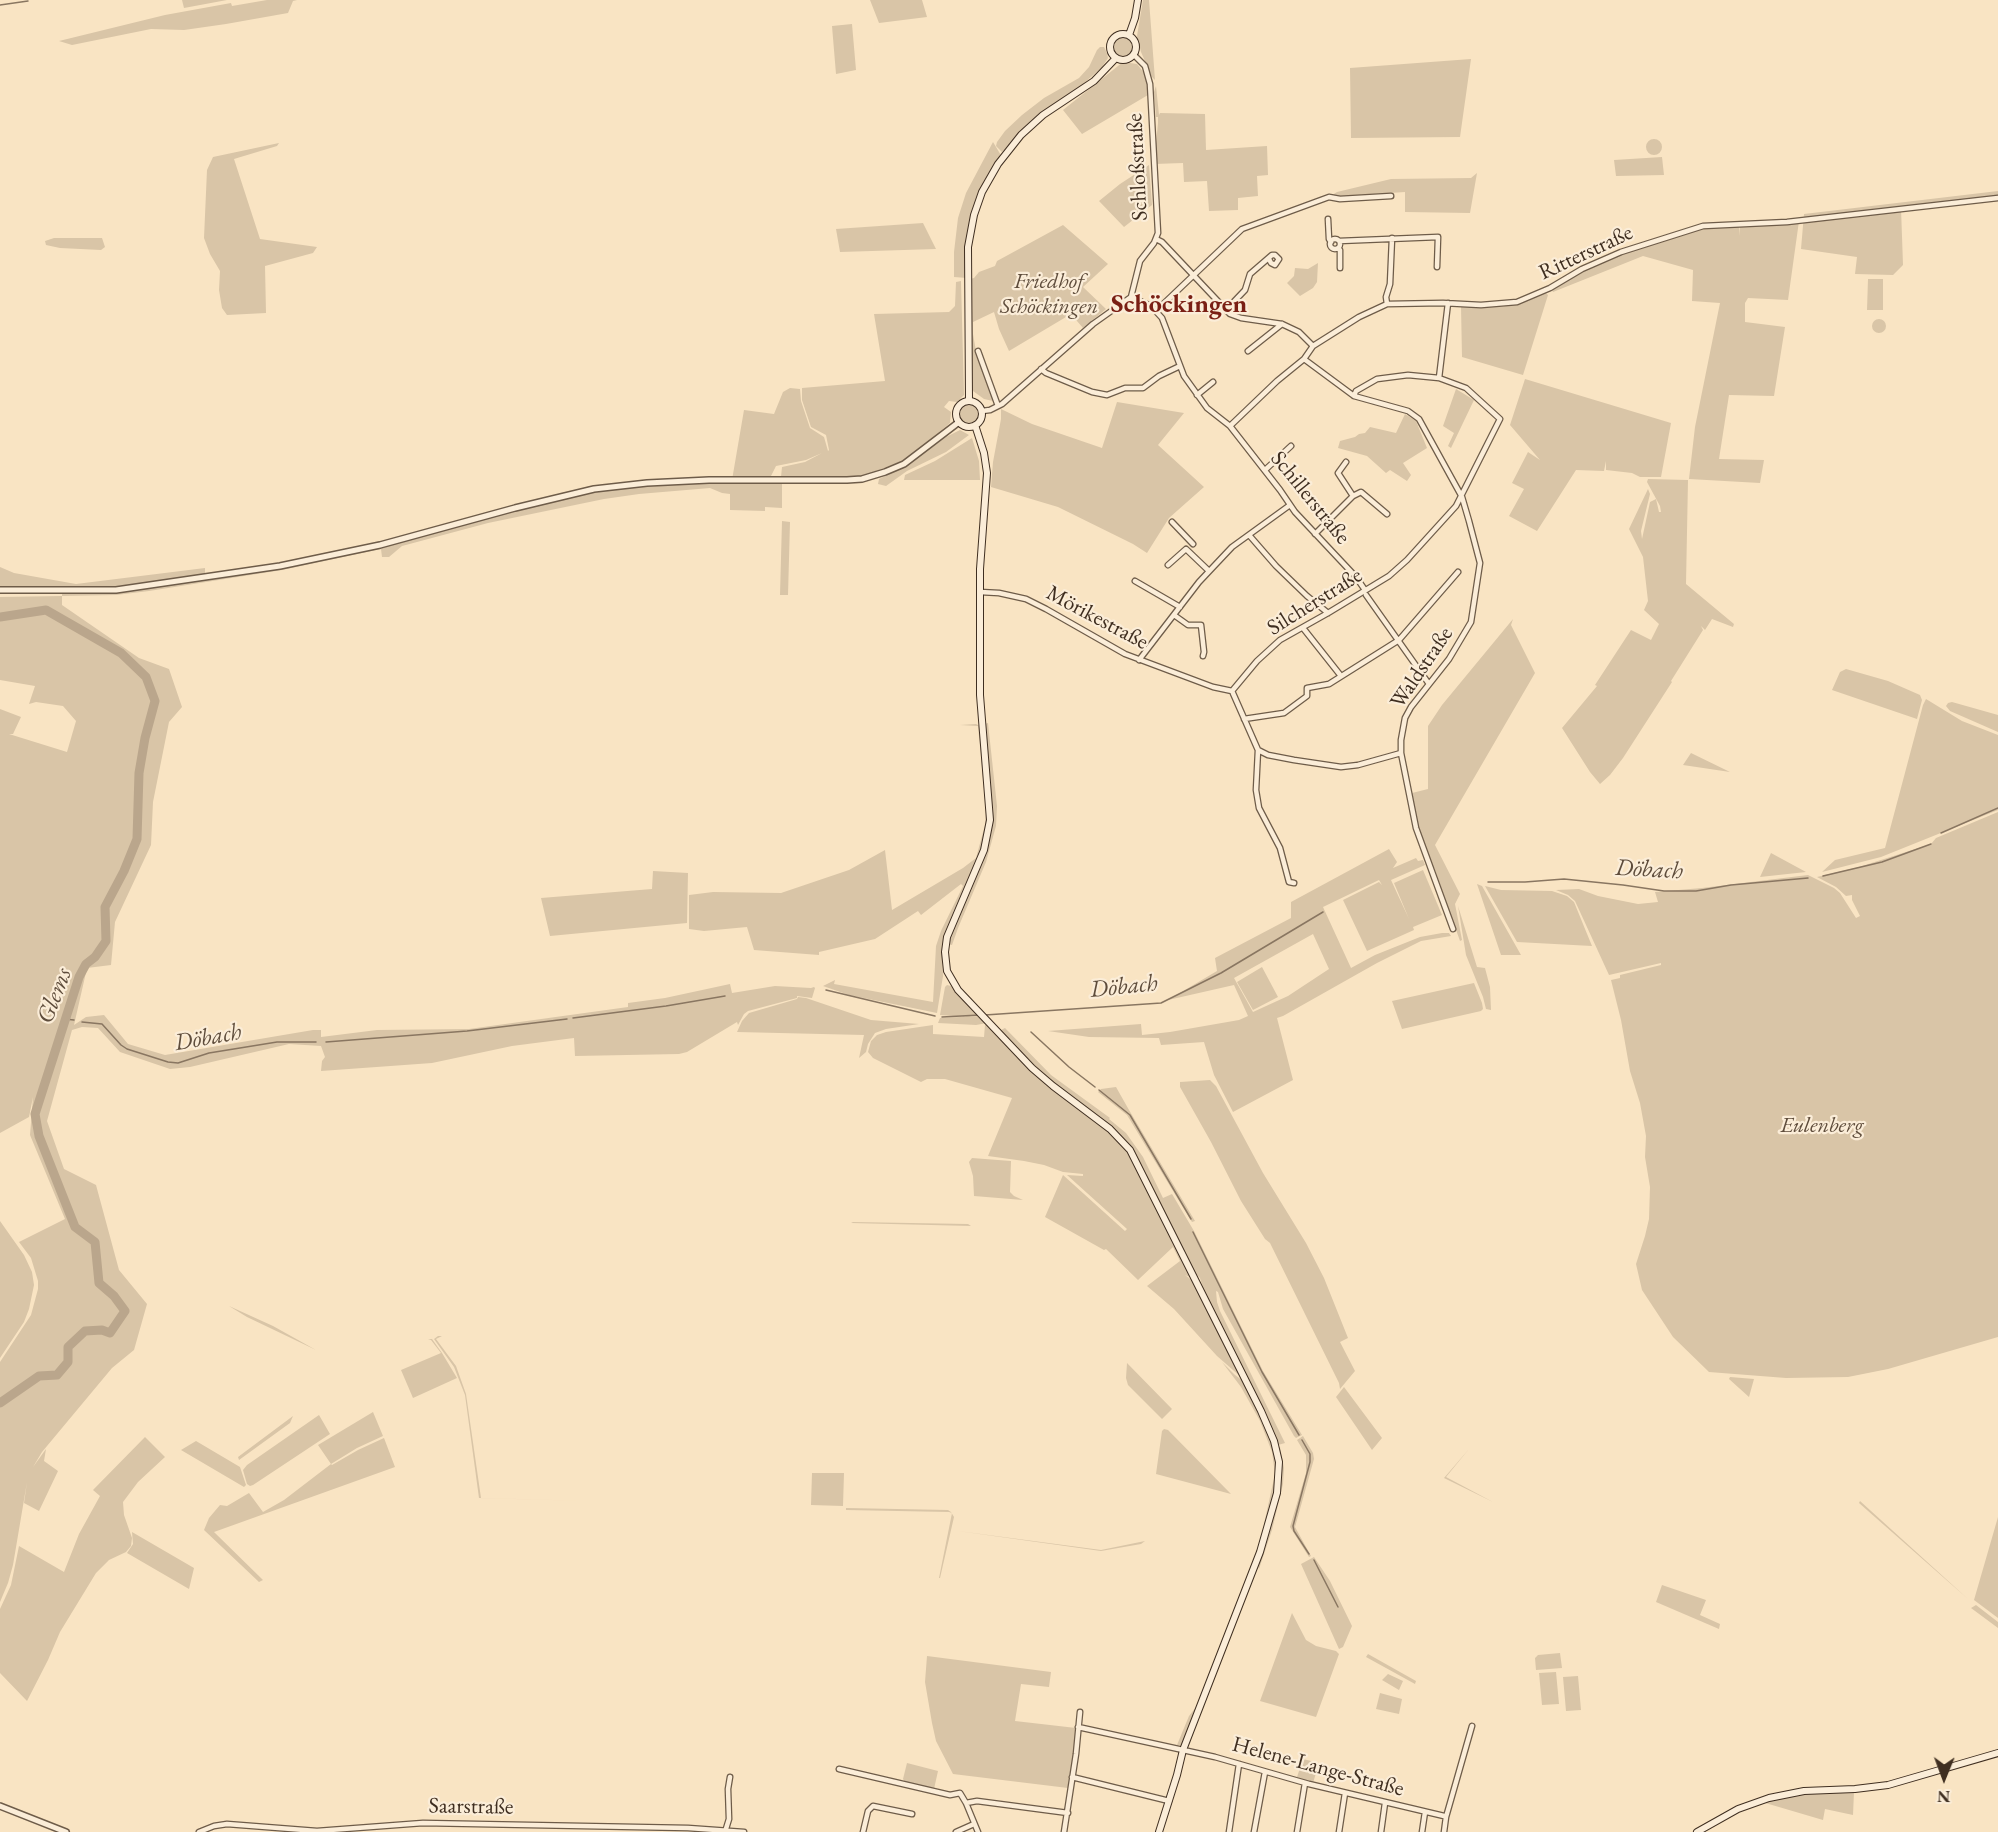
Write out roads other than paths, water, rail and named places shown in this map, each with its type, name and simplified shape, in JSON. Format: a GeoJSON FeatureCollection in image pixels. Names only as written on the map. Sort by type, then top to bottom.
{"type":"FeatureCollection","features":[{"type":"Feature","properties":{"kind":"main road"},"geometry":{"type":"LineString","coordinates":[[1129,35],[1138,0]]}},
{"type":"Feature","properties":{"kind":"main road"},"geometry":{"type":"LineString","coordinates":[[1121,34],[1129,35],[1136,44],[1134,55],[1125,60],[1116,58],[1110,50],[1112,40],[1121,34]]}},
{"type":"Feature","properties":{"kind":"main road"},"geometry":{"type":"LineString","coordinates":[[969,400],[968,247],[974,215],[982,192],[998,164],[1021,135],[1043,115],[1094,81],[1116,58]]}},
{"type":"Feature","properties":{"kind":"main road"},"geometry":{"type":"LineString","coordinates":[[969,400],[978,403],[982,411],[981,420],[968,427],[959,422],[956,415],[961,403],[969,400]]}},
{"type":"Feature","properties":{"kind":"main road"},"geometry":{"type":"LineString","coordinates":[[975,425],[984,453],[987,473],[980,569],[980,695],[990,820],[984,850],[951,925],[945,952],[945,964],[950,978],[1038,1074],[1110,1129],[1130,1150],[1261,1411],[1277,1450],[1279,1461],[1279,1483],[1268,1529],[1183,1750],[1159,1832]]}},
{"type":"Feature","properties":{"kind":"main road"},"geometry":{"type":"LineString","coordinates":[[1697,1832],[1738,1809],[1769,1798],[1804,1791],[1888,1785],[1998,1753]]}},
{"type":"Feature","properties":{"kind":"street","name":"Schloßstraße"},"geometry":{"type":"LineString","coordinates":[[1131,297],[1140,261],[1158,233],[1150,84],[1144,66],[1134,55]]}},
{"type":"Feature","properties":{"kind":"street"},"geometry":{"type":"LineString","coordinates":[[1156,311],[1242,229],[1329,197],[1340,199],[1391,196]]}},
{"type":"Feature","properties":{"kind":"street","name":"Ritterstraße"},"geometry":{"type":"LineString","coordinates":[[1230,426],[1277,381],[1304,359],[1314,346],[1359,317],[1387,304],[1481,305],[1516,302],[1550,288],[1582,269],[1622,252],[1703,226],[1787,222],[1998,198]]}},
{"type":"Feature","properties":{"kind":"street"},"geometry":{"type":"LineString","coordinates":[[1328,219],[1331,247],[1338,248]]}},
{"type":"Feature","properties":{"kind":"street"},"geometry":{"type":"LineString","coordinates":[[1331,242],[1335,239],[1339,241],[1438,237],[1437,267]]}},
{"type":"Feature","properties":{"kind":"street"},"geometry":{"type":"LineString","coordinates":[[1387,304],[1392,238]]}},
{"type":"Feature","properties":{"kind":"street"},"geometry":{"type":"LineString","coordinates":[[1156,239],[1162,242],[1230,314],[1241,318],[1282,324],[1299,332],[1314,346]]}},
{"type":"Feature","properties":{"kind":"street"},"geometry":{"type":"LineString","coordinates":[[1339,241],[1340,268]]}},
{"type":"Feature","properties":{"kind":"street"},"geometry":{"type":"LineString","coordinates":[[1226,310],[1245,290],[1250,274],[1269,259]]}},
{"type":"Feature","properties":{"kind":"street"},"geometry":{"type":"LineString","coordinates":[[982,411],[998,406],[1093,324],[1131,297],[1151,306],[1162,318],[1180,366],[1197,394],[1207,408],[1230,426]]}},
{"type":"Feature","properties":{"kind":"street"},"geometry":{"type":"LineString","coordinates":[[1354,396],[1356,391],[1377,379],[1408,375],[1439,378],[1448,303]]}},
{"type":"Feature","properties":{"kind":"street"},"geometry":{"type":"LineString","coordinates":[[1248,351],[1282,324]]}},
{"type":"Feature","properties":{"kind":"street"},"geometry":{"type":"LineString","coordinates":[[978,351],[998,406]]}},
{"type":"Feature","properties":{"kind":"street","name":"Waldstraße"},"geometry":{"type":"LineString","coordinates":[[1304,359],[1354,396],[1408,411],[1419,419],[1462,497],[1480,563],[1471,622],[1449,659],[1411,707],[1402,731],[1401,753],[1416,828],[1453,929]]}},
{"type":"Feature","properties":{"kind":"street"},"geometry":{"type":"LineString","coordinates":[[1041,369],[1092,392],[1107,395],[1125,388],[1143,388],[1159,376],[1180,366]]}},
{"type":"Feature","properties":{"kind":"street","name":"Silcherstraße"},"geometry":{"type":"LineString","coordinates":[[1232,691],[1257,661],[1280,640],[1365,593],[1389,576],[1407,560],[1462,497],[1500,420],[1466,388],[1439,378]]}},
{"type":"Feature","properties":{"kind":"street"},"geometry":{"type":"LineString","coordinates":[[1197,394],[1212,382]]}},
{"type":"Feature","properties":{"kind":"street"},"geometry":{"type":"LineString","coordinates":[[0,590],[116,590],[280,566],[380,545],[525,505],[594,489],[647,483],[709,480],[862,479],[904,464],[959,422]]}},
{"type":"Feature","properties":{"kind":"street","name":"Schillerstraße"},"geometry":{"type":"LineString","coordinates":[[1230,426],[1290,505],[1356,578],[1429,684]]}},
{"type":"Feature","properties":{"kind":"street"},"geometry":{"type":"LineString","coordinates":[[1265,470],[1291,446]]}},
{"type":"Feature","properties":{"kind":"street"},"geometry":{"type":"LineString","coordinates":[[1346,462],[1338,473],[1353,496]]}},
{"type":"Feature","properties":{"kind":"street"},"geometry":{"type":"LineString","coordinates":[[1315,534],[1353,496],[1361,492],[1387,514]]}},
{"type":"Feature","properties":{"kind":"street"},"geometry":{"type":"LineString","coordinates":[[1139,660],[1209,571],[1232,547],[1290,505]]}},
{"type":"Feature","properties":{"kind":"street"},"geometry":{"type":"LineString","coordinates":[[1168,565],[1194,544],[1172,522]]}},
{"type":"Feature","properties":{"kind":"street"},"geometry":{"type":"LineString","coordinates":[[1249,535],[1276,566],[1328,613]]}},
{"type":"Feature","properties":{"kind":"street"},"geometry":{"type":"LineString","coordinates":[[1186,549],[1209,571]]}},
{"type":"Feature","properties":{"kind":"street"},"geometry":{"type":"LineString","coordinates":[[1244,719],[1284,713],[1307,696],[1307,688],[1329,684],[1399,640],[1458,572]]}},
{"type":"Feature","properties":{"kind":"street"},"geometry":{"type":"LineString","coordinates":[[1135,580],[1180,607]]}},
{"type":"Feature","properties":{"kind":"street","name":"Mörikestraße"},"geometry":{"type":"LineString","coordinates":[[980,592],[1009,594],[1036,604],[1110,647],[1139,660],[1205,684],[1232,691]]}},
{"type":"Feature","properties":{"kind":"street"},"geometry":{"type":"LineString","coordinates":[[1174,615],[1188,625],[1201,625],[1203,656]]}},
{"type":"Feature","properties":{"kind":"street"},"geometry":{"type":"LineString","coordinates":[[1303,628],[1341,676]]}},
{"type":"Feature","properties":{"kind":"street"},"geometry":{"type":"LineString","coordinates":[[1232,691],[1258,750],[1257,802],[1280,848],[1289,882],[1294,883]]}},
{"type":"Feature","properties":{"kind":"street"},"geometry":{"type":"LineString","coordinates":[[1258,750],[1294,760],[1341,767],[1358,765],[1401,753]]}},
{"type":"Feature","properties":{"kind":"street"},"geometry":{"type":"LineString","coordinates":[[1064,1832],[1080,1712]]}},
{"type":"Feature","properties":{"kind":"street"},"geometry":{"type":"LineString","coordinates":[[1444,1832],[1446,1817],[1472,1726]]}},
{"type":"Feature","properties":{"kind":"street","name":"Helene-Lange-Straße"},"geometry":{"type":"LineString","coordinates":[[1078,1727],[1183,1750],[1305,1783],[1444,1816]]}},
{"type":"Feature","properties":{"kind":"street"},"geometry":{"type":"LineString","coordinates":[[1229,1832],[1239,1764]]}},
{"type":"Feature","properties":{"kind":"street"},"geometry":{"type":"LineString","coordinates":[[839,1770],[950,1795],[960,1793],[978,1832]]}},
{"type":"Feature","properties":{"kind":"street"},"geometry":{"type":"LineString","coordinates":[[1254,1832],[1265,1772]]}},
{"type":"Feature","properties":{"kind":"street"},"geometry":{"type":"LineString","coordinates":[[725,1831],[729,1819],[730,1777]]}},
{"type":"Feature","properties":{"kind":"street"},"geometry":{"type":"LineString","coordinates":[[1072,1777],[1169,1801]]}},
{"type":"Feature","properties":{"kind":"street"},"geometry":{"type":"LineString","coordinates":[[1297,1832],[1305,1783]]}},
{"type":"Feature","properties":{"kind":"street"},"geometry":{"type":"LineString","coordinates":[[1339,1832],[1345,1793]]}},
{"type":"Feature","properties":{"kind":"street"},"geometry":{"type":"LineString","coordinates":[[966,1803],[977,1801],[1068,1813]]}},
{"type":"Feature","properties":{"kind":"street"},"geometry":{"type":"LineString","coordinates":[[1381,1832],[1385,1803]]}},
{"type":"Feature","properties":{"kind":"street"},"geometry":{"type":"LineString","coordinates":[[0,1806],[66,1832]]}},
{"type":"Feature","properties":{"kind":"street"},"geometry":{"type":"LineString","coordinates":[[862,1832],[868,1811],[873,1806],[912,1814]]}},
{"type":"Feature","properties":{"kind":"street"},"geometry":{"type":"LineString","coordinates":[[1422,1832],[1425,1812]]}},
{"type":"Feature","properties":{"kind":"street","name":"Saarstraße"},"geometry":{"type":"LineString","coordinates":[[199,1832],[227,1824],[301,1831],[355,1830],[423,1823],[744,1832]]}},
{"type":"Feature","properties":{"kind":"street"},"geometry":{"type":"LineString","coordinates":[[956,1832],[974,1824]]}},
{"type":"Feature","properties":{"kind":"waterway"},"geometry":{"type":"LineString","coordinates":[[0,5],[28,1]]}},
{"type":"Feature","properties":{"kind":"waterway","name":"Glems"},"geometry":{"type":"LineString","coordinates":[[0,617],[46,610],[121,653],[146,677],[155,701],[139,773],[137,839],[124,871],[105,907],[106,941],[95,957],[86,964],[79,977],[35,1114],[39,1136],[75,1227],[95,1242],[99,1283],[114,1296],[125,1311],[110,1333],[102,1330],[85,1331],[68,1347],[68,1362],[57,1375],[39,1376],[0,1403]]}},
{"type":"Feature","properties":{"kind":"waterway","name":"Döbach"},"geometry":{"type":"LineString","coordinates":[[1941,833],[1998,808]]}},
{"type":"Feature","properties":{"kind":"waterway","name":"Döbach"},"geometry":{"type":"LineString","coordinates":[[1823,876],[1882,862],[1931,844]]}},
{"type":"Feature","properties":{"kind":"waterway","name":"Döbach"},"geometry":{"type":"LineString","coordinates":[[1488,882],[1564,879],[1664,891],[1696,891],[1731,885],[1808,878]]}},
{"type":"Feature","properties":{"kind":"waterway","name":"Döbach"},"geometry":{"type":"LineString","coordinates":[[985,1015],[1161,1003],[1221,973],[1323,912]]}},
{"type":"Feature","properties":{"kind":"waterway","name":"Döbach"},"geometry":{"type":"LineString","coordinates":[[826,990],[935,1016]]}},
{"type":"Feature","properties":{"kind":"waterway","name":"Döbach"},"geometry":{"type":"LineString","coordinates":[[573,1018],[725,996]]}},
{"type":"Feature","properties":{"kind":"waterway","name":"Döbach"},"geometry":{"type":"LineString","coordinates":[[942,1017],[980,1015]]}},
{"type":"Feature","properties":{"kind":"waterway","name":"Döbach"},"geometry":{"type":"LineString","coordinates":[[65,1019],[74,1020]]}},
{"type":"Feature","properties":{"kind":"waterway","name":"Döbach"},"geometry":{"type":"LineString","coordinates":[[326,1042],[467,1031],[567,1019]]}},
{"type":"Feature","properties":{"kind":"waterway","name":"Döbach"},"geometry":{"type":"LineString","coordinates":[[82,1022],[102,1024],[127,1049],[178,1063],[209,1053],[277,1042],[316,1042]]}},
{"type":"Feature","properties":{"kind":"waterway"},"geometry":{"type":"LineString","coordinates":[[1031,1032],[1095,1087]]}},
{"type":"Feature","properties":{"kind":"waterway"},"geometry":{"type":"LineString","coordinates":[[1099,1090],[1130,1115],[1191,1219]]}},
{"type":"Feature","properties":{"kind":"waterway"},"geometry":{"type":"LineString","coordinates":[[1193,1232],[1262,1372],[1299,1435]]}},
{"type":"Feature","properties":{"kind":"waterway"},"geometry":{"type":"LineString","coordinates":[[1302,1440],[1310,1454],[1310,1462],[1293,1526],[1309,1554]]}},
{"type":"Feature","properties":{"kind":"waterway"},"geometry":{"type":"LineString","coordinates":[[1314,1560],[1338,1607]]}},
{"type":"Feature","properties":{"kind":"district","name":"Schöckingen"},"geometry":{"type":"Point","coordinates":[1179,305]}},
{"type":"Feature","properties":{"kind":"park label","name":"Friedhof Schöckingen"},"geometry":{"type":"Point","coordinates":[1049,294]}},
{"type":"Feature","properties":{"kind":"park label","name":"Eulenberg"},"geometry":{"type":"Point","coordinates":[1822,1126]}}]}
